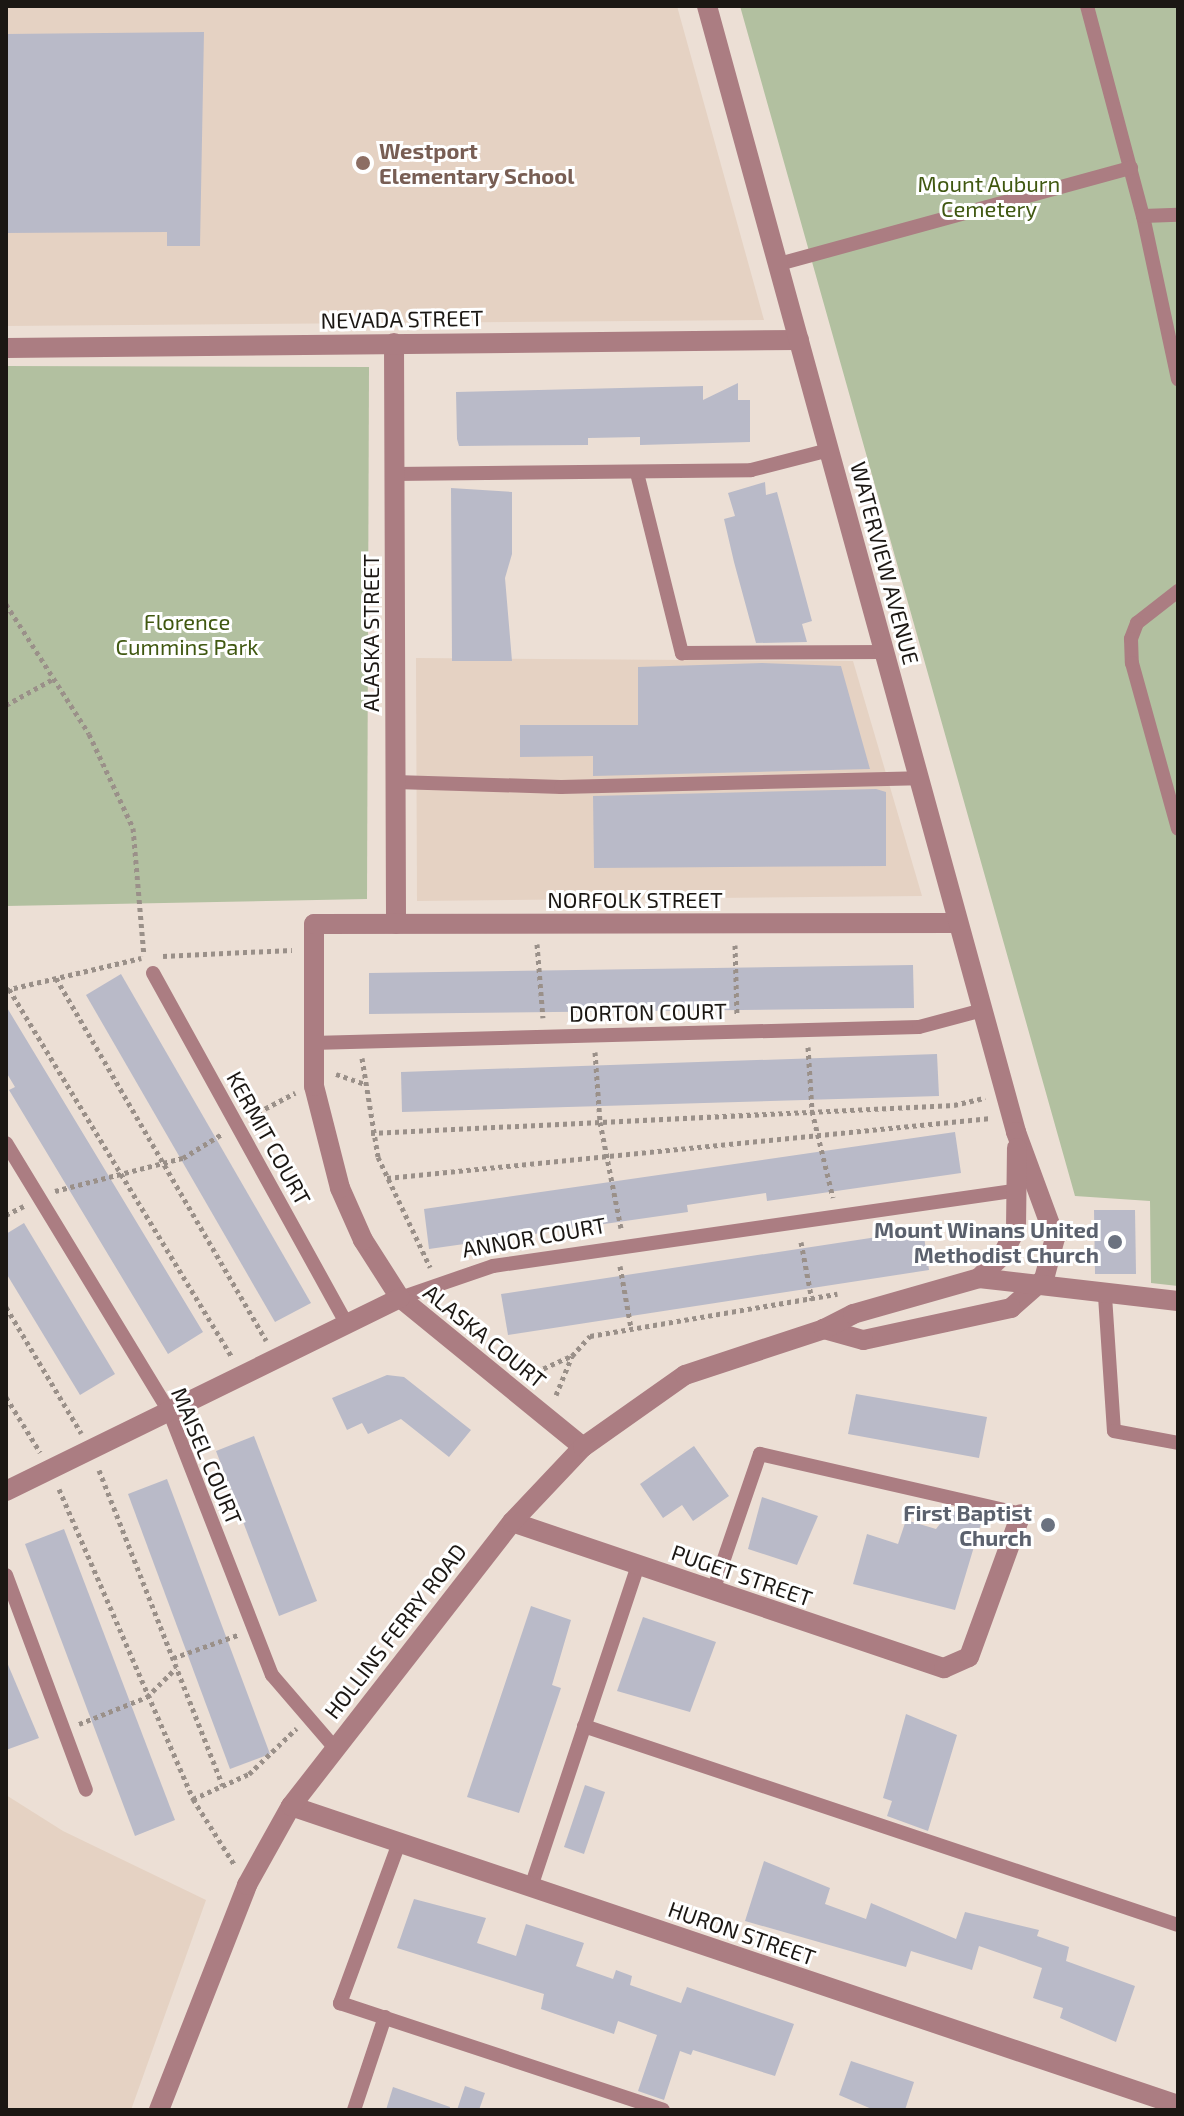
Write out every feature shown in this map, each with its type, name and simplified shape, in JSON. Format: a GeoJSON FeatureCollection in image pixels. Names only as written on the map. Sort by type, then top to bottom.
{"type":"FeatureCollection","features":[{"type":"Feature","properties":{"kind":"street","name":"WATERVIEW AVENUE"},"geometry":{"type":"LineString","coordinates":[[707,6],[1014,1124],[1054,1229],[1051,1264],[1039,1287]]}},
{"type":"Feature","properties":{"kind":"street","name":"NEVADA STREET"},"geometry":{"type":"LineString","coordinates":[[6,348],[799,340]]}},
{"type":"Feature","properties":{"kind":"street","name":"ALASKA STREET"},"geometry":{"type":"LineString","coordinates":[[394,343],[396,924]]}},
{"type":"Feature","properties":{"kind":"street","name":"NORFOLK STREET"},"geometry":{"type":"LineString","coordinates":[[314,924],[957,923]]}},
{"type":"Feature","properties":{"kind":"street","name":"ALASKA COURT"},"geometry":{"type":"LineString","coordinates":[[314,924],[314,1086],[340,1188],[400,1298],[583,1447]]}},
{"type":"Feature","properties":{"kind":"street","name":"WATERVIEW AVENUE"},"geometry":{"type":"LineString","coordinates":[[995,1264],[1016,1228],[1019,1190],[1014,1124]]}},
{"type":"Feature","properties":{"kind":"street","name":"HOLLINS FERRY ROAD"},"geometry":{"type":"LineString","coordinates":[[979,1278],[995,1264]]}},
{"type":"Feature","properties":{"kind":"street","name":"HOLLINS FERRY ROAD"},"geometry":{"type":"LineString","coordinates":[[159,2110],[247,1885],[291,1806],[512,1522],[583,1447],[685,1375],[824,1329],[853,1314],[979,1278],[1105,1296],[1178,1301]]}},
{"type":"Feature","properties":{"kind":"street"},"geometry":{"type":"LineString","coordinates":[[824,1329],[863,1340],[983,1317],[1011,1308],[1039,1287]]}},
{"type":"Feature","properties":{"kind":"street","name":"ANNOR COURT"},"geometry":{"type":"LineString","coordinates":[[6,1491],[400,1298]]}},
{"type":"Feature","properties":{"kind":"street","name":"PUGET STREET"},"geometry":{"type":"LineString","coordinates":[[512,1522],[928,1665],[957,1666],[973,1647],[1021,1514]]}},
{"type":"Feature","properties":{"kind":"street","name":"HURON STREET"},"geometry":{"type":"LineString","coordinates":[[291,1806],[1178,2105]]}},
{"type":"Feature","properties":{"kind":"lane"},"geometry":{"type":"LineString","coordinates":[[1087,6],[1143,216],[1178,379]]}},
{"type":"Feature","properties":{"kind":"lane"},"geometry":{"type":"LineString","coordinates":[[779,264],[1131,168]]}},
{"type":"Feature","properties":{"kind":"lane"},"geometry":{"type":"LineString","coordinates":[[1143,216],[1178,215]]}},
{"type":"Feature","properties":{"kind":"lane"},"geometry":{"type":"LineString","coordinates":[[394,474],[751,470],[829,450]]}},
{"type":"Feature","properties":{"kind":"lane"},"geometry":{"type":"LineString","coordinates":[[637,473],[682,653],[885,652]]}},
{"type":"Feature","properties":{"kind":"lane"},"geometry":{"type":"LineString","coordinates":[[1178,591],[1137,623],[1131,639],[1132,663],[1178,829]]}},
{"type":"Feature","properties":{"kind":"lane"},"geometry":{"type":"LineString","coordinates":[[395,782],[608,787],[918,778]]}},
{"type":"Feature","properties":{"kind":"lane","name":"KERMIT COURT"},"geometry":{"type":"LineString","coordinates":[[153,973],[347,1324]]}},
{"type":"Feature","properties":{"kind":"lane","name":"DORTON COURT"},"geometry":{"type":"LineString","coordinates":[[312,1043],[919,1027],[983,1010]]}},
{"type":"Feature","properties":{"kind":"lane","name":"MAISEL COURT"},"geometry":{"type":"LineString","coordinates":[[6,1143],[169,1411],[272,1675],[305,1719],[334,1747]]}},
{"type":"Feature","properties":{"kind":"lane","name":"ANNOR COURT"},"geometry":{"type":"LineString","coordinates":[[400,1298],[437,1282],[493,1266],[1019,1190]]}},
{"type":"Feature","properties":{"kind":"lane"},"geometry":{"type":"LineString","coordinates":[[1105,1296],[1114,1431],[1178,1443]]}},
{"type":"Feature","properties":{"kind":"lane"},"geometry":{"type":"LineString","coordinates":[[713,1591],[760,1454],[1021,1514]]}},
{"type":"Feature","properties":{"kind":"lane"},"geometry":{"type":"LineString","coordinates":[[531,1887],[638,1565]]}},
{"type":"Feature","properties":{"kind":"lane"},"geometry":{"type":"LineString","coordinates":[[6,1575],[86,1790]]}},
{"type":"Feature","properties":{"kind":"lane"},"geometry":{"type":"LineString","coordinates":[[584,1726],[1178,1925]]}},
{"type":"Feature","properties":{"kind":"lane"},"geometry":{"type":"LineString","coordinates":[[399,1843],[340,2003],[663,2110]]}},
{"type":"Feature","properties":{"kind":"lane"},"geometry":{"type":"LineString","coordinates":[[354,2110],[385,2017]]}},
{"type":"Feature","properties":{"kind":"path"},"geometry":{"type":"LineString","coordinates":[[6,604],[89,734],[133,828],[144,957],[153,973]]}},
{"type":"Feature","properties":{"kind":"path"},"geometry":{"type":"LineString","coordinates":[[6,705],[53,679]]}},
{"type":"Feature","properties":{"kind":"path"},"geometry":{"type":"LineString","coordinates":[[535,924],[545,1037]]}},
{"type":"Feature","properties":{"kind":"path"},"geometry":{"type":"LineString","coordinates":[[735,924],[737,1032]]}},
{"type":"Feature","properties":{"kind":"path"},"geometry":{"type":"LineString","coordinates":[[56,978],[165,1161],[276,1359]]}},
{"type":"Feature","properties":{"kind":"path"},"geometry":{"type":"LineString","coordinates":[[9,989],[243,1375]]}},
{"type":"Feature","properties":{"kind":"path"},"geometry":{"type":"LineString","coordinates":[[806,1030],[812,1111],[823,1136],[835,1215]]}},
{"type":"Feature","properties":{"kind":"path"},"geometry":{"type":"LineString","coordinates":[[594,1035],[600,1122],[612,1156],[631,1328]]}},
{"type":"Feature","properties":{"kind":"path"},"geometry":{"type":"LineString","coordinates":[[361,1041],[371,1133],[387,1178],[437,1282]]}},
{"type":"Feature","properties":{"kind":"path"},"geometry":{"type":"LineString","coordinates":[[6,1215],[118,1170],[183,1158],[237,1124],[314,1086]]}},
{"type":"Feature","properties":{"kind":"path"},"geometry":{"type":"LineString","coordinates":[[371,1133],[954,1105],[1006,1093]]}},
{"type":"Feature","properties":{"kind":"path"},"geometry":{"type":"LineString","coordinates":[[387,1178],[823,1136],[1014,1124]]}},
{"type":"Feature","properties":{"kind":"path"},"geometry":{"type":"LineString","coordinates":[[797,1221],[812,1300]]}},
{"type":"Feature","properties":{"kind":"path"},"geometry":{"type":"LineString","coordinates":[[507,1385],[572,1356],[590,1336],[843,1293]]}},
{"type":"Feature","properties":{"kind":"path"},"geometry":{"type":"LineString","coordinates":[[6,1307],[91,1449],[223,1786]]}},
{"type":"Feature","properties":{"kind":"path"},"geometry":{"type":"LineString","coordinates":[[542,1414],[567,1380],[572,1356]]}},
{"type":"Feature","properties":{"kind":"path"},"geometry":{"type":"LineString","coordinates":[[6,1397],[50,1469],[193,1799],[247,1885]]}},
{"type":"Feature","properties":{"kind":"path"},"geometry":{"type":"LineString","coordinates":[[173,1658],[254,1629]]}},
{"type":"Feature","properties":{"kind":"path"},"geometry":{"type":"LineString","coordinates":[[63,1730],[147,1697],[176,1668]]}},
{"type":"Feature","properties":{"kind":"path"},"geometry":{"type":"LineString","coordinates":[[193,1799],[262,1765],[305,1719]]}},
{"type":"Feature","properties":{"kind":"shaded area","name":"Westport Elementary School"},"geometry":{"type":"Polygon","coordinates":[[[6,6],[677,6],[764,320],[6,326],[6,6]]]}},
{"type":"Feature","properties":{"kind":"shaded area"},"geometry":{"type":"Polygon","coordinates":[[[416,658],[853,661],[922,896],[417,901],[416,658]]]}},
{"type":"Feature","properties":{"kind":"shaded area"},"geometry":{"type":"Polygon","coordinates":[[[6,1795],[63,1831],[206,1900],[131,2110],[6,2110],[6,1795]]]}},
{"type":"Feature","properties":{"kind":"green space","name":"Mount Auburn Cemetery"},"geometry":{"type":"Polygon","coordinates":[[[740,6],[1178,6],[1178,1286],[1151,1283],[1150,1201],[1075,1196],[740,6]]]}},
{"type":"Feature","properties":{"kind":"green space","name":"Florence Cummins Park"},"geometry":{"type":"Polygon","coordinates":[[[6,366],[369,367],[367,899],[6,906],[6,366]]]}},
{"type":"Feature","properties":{"kind":"building"},"geometry":{"type":"Polygon","coordinates":[[[204,32],[200,246],[167,246],[167,232],[6,233],[6,34],[204,32]]]}},
{"type":"Feature","properties":{"kind":"building"},"geometry":{"type":"Polygon","coordinates":[[[738,383],[738,400],[750,400],[750,442],[640,445],[640,437],[588,438],[588,445],[459,446],[457,439],[456,392],[703,386],[703,400],[738,383]]]}},
{"type":"Feature","properties":{"kind":"building"},"geometry":{"type":"Polygon","coordinates":[[[765,482],[766,495],[777,492],[812,621],[802,624],[807,642],[756,643],[734,562],[724,519],[735,516],[728,493],[765,482]]]}},
{"type":"Feature","properties":{"kind":"building"},"geometry":{"type":"Polygon","coordinates":[[[451,488],[512,492],[512,554],[505,578],[512,661],[452,661],[451,488]]]}},
{"type":"Feature","properties":{"kind":"building"},"geometry":{"type":"Polygon","coordinates":[[[762,663],[841,666],[870,769],[593,776],[593,756],[520,757],[520,725],[638,725],[638,667],[762,663]]]}},
{"type":"Feature","properties":{"kind":"building"},"geometry":{"type":"Polygon","coordinates":[[[876,789],[886,792],[886,866],[594,868],[593,796],[876,789]]]}},
{"type":"Feature","properties":{"kind":"building"},"geometry":{"type":"Polygon","coordinates":[[[913,965],[914,1008],[369,1014],[369,973],[913,965]]]}},
{"type":"Feature","properties":{"kind":"building"},"geometry":{"type":"Polygon","coordinates":[[[121,974],[311,1303],[275,1322],[86,995],[121,974]]]}},
{"type":"Feature","properties":{"kind":"building"},"geometry":{"type":"Polygon","coordinates":[[[6,1006],[203,1332],[168,1354],[9,1090],[15,1087],[6,1072],[6,1006]]]}},
{"type":"Feature","properties":{"kind":"building"},"geometry":{"type":"Polygon","coordinates":[[[937,1054],[939,1096],[402,1112],[401,1072],[937,1054]]]}},
{"type":"Feature","properties":{"kind":"building"},"geometry":{"type":"Polygon","coordinates":[[[955,1132],[961,1173],[767,1201],[766,1193],[687,1205],[688,1212],[429,1249],[424,1209],[955,1132]]]}},
{"type":"Feature","properties":{"kind":"building","name":"Mount Winans United Methodist Church"},"geometry":{"type":"Polygon","coordinates":[[[1094,1210],[1135,1210],[1136,1274],[1095,1274],[1094,1210]]]}},
{"type":"Feature","properties":{"kind":"building"},"geometry":{"type":"Polygon","coordinates":[[[24,1223],[115,1374],[80,1395],[6,1273],[6,1234],[24,1223]]]}},
{"type":"Feature","properties":{"kind":"building"},"geometry":{"type":"Polygon","coordinates":[[[923,1230],[929,1270],[508,1335],[501,1294],[923,1230]]]}},
{"type":"Feature","properties":{"kind":"building"},"geometry":{"type":"Polygon","coordinates":[[[387,1375],[404,1377],[471,1430],[449,1457],[401,1419],[368,1434],[362,1423],[347,1430],[332,1398],[387,1375]]]}},
{"type":"Feature","properties":{"kind":"building"},"geometry":{"type":"Polygon","coordinates":[[[856,1394],[987,1417],[979,1458],[848,1434],[856,1394]]]}},
{"type":"Feature","properties":{"kind":"building"},"geometry":{"type":"Polygon","coordinates":[[[254,1436],[317,1601],[279,1616],[216,1451],[254,1436]]]}},
{"type":"Feature","properties":{"kind":"building"},"geometry":{"type":"Polygon","coordinates":[[[694,1446],[729,1496],[693,1521],[682,1505],[663,1518],[640,1484],[694,1446]]]}},
{"type":"Feature","properties":{"kind":"building"},"geometry":{"type":"Polygon","coordinates":[[[167,1479],[270,1754],[230,1769],[128,1494],[167,1479]]]}},
{"type":"Feature","properties":{"kind":"building"},"geometry":{"type":"Polygon","coordinates":[[[762,1497],[818,1516],[797,1565],[748,1549],[762,1497]]]}},
{"type":"Feature","properties":{"kind":"building"},"geometry":{"type":"Polygon","coordinates":[[[951,1510],[982,1520],[955,1610],[853,1584],[867,1534],[898,1544],[906,1520],[936,1529],[951,1510]]]}},
{"type":"Feature","properties":{"kind":"building"},"geometry":{"type":"Polygon","coordinates":[[[64,1529],[175,1820],[135,1836],[25,1544],[64,1529]]]}},
{"type":"Feature","properties":{"kind":"building"},"geometry":{"type":"Polygon","coordinates":[[[531,1606],[571,1620],[552,1685],[561,1688],[519,1813],[467,1797],[531,1606]]]}},
{"type":"Feature","properties":{"kind":"building"},"geometry":{"type":"Polygon","coordinates":[[[643,1617],[716,1642],[690,1712],[617,1691],[643,1617]]]}},
{"type":"Feature","properties":{"kind":"building"},"geometry":{"type":"Polygon","coordinates":[[[6,1660],[39,1738],[6,1750],[6,1660]]]}},
{"type":"Feature","properties":{"kind":"building"},"geometry":{"type":"Polygon","coordinates":[[[906,1714],[957,1735],[928,1831],[887,1816],[892,1801],[883,1798],[906,1714]]]}},
{"type":"Feature","properties":{"kind":"building"},"geometry":{"type":"Polygon","coordinates":[[[585,1785],[605,1792],[584,1854],[564,1847],[585,1785]]]}},
{"type":"Feature","properties":{"kind":"building"},"geometry":{"type":"Polygon","coordinates":[[[764,1861],[830,1888],[825,1904],[866,1919],[871,1903],[956,1939],[965,1912],[1039,1930],[1037,1936],[1069,1947],[1066,1961],[1135,1986],[1116,2042],[1060,2018],[1063,2008],[1033,1998],[1042,1968],[979,1946],[972,1970],[911,1951],[906,1967],[745,1921],[764,1861]]]}},
{"type":"Feature","properties":{"kind":"building"},"geometry":{"type":"Polygon","coordinates":[[[414,1899],[486,1918],[477,1943],[516,1956],[526,1924],[584,1943],[576,1966],[613,1979],[616,1970],[632,1976],[630,1985],[681,2003],[687,1987],[794,2024],[775,2076],[693,2050],[691,2055],[680,2051],[664,2100],[638,2091],[657,2035],[618,2021],[614,2034],[541,2009],[544,1994],[397,1948],[414,1899]]]}},
{"type":"Feature","properties":{"kind":"building"},"geometry":{"type":"Polygon","coordinates":[[[851,2061],[914,2082],[905,2110],[874,2110],[839,2095],[851,2061]]]}},
{"type":"Feature","properties":{"kind":"building"},"geometry":{"type":"Polygon","coordinates":[[[465,2086],[485,2093],[479,2110],[457,2110],[465,2086]]]}},
{"type":"Feature","properties":{"kind":"building"},"geometry":{"type":"Polygon","coordinates":[[[393,2087],[450,2107],[449,2110],[386,2110],[393,2087]]]}},
{"type":"Feature","properties":{"kind":"place","name":"Westport Elementary School"},"geometry":{"type":"Point","coordinates":[363,163]}},
{"type":"Feature","properties":{"kind":"place","name":"Mount Winans United Methodist Church"},"geometry":{"type":"Point","coordinates":[1115,1242]}},
{"type":"Feature","properties":{"kind":"place","name":"First Baptist Church"},"geometry":{"type":"Point","coordinates":[1048,1525]}}]}
